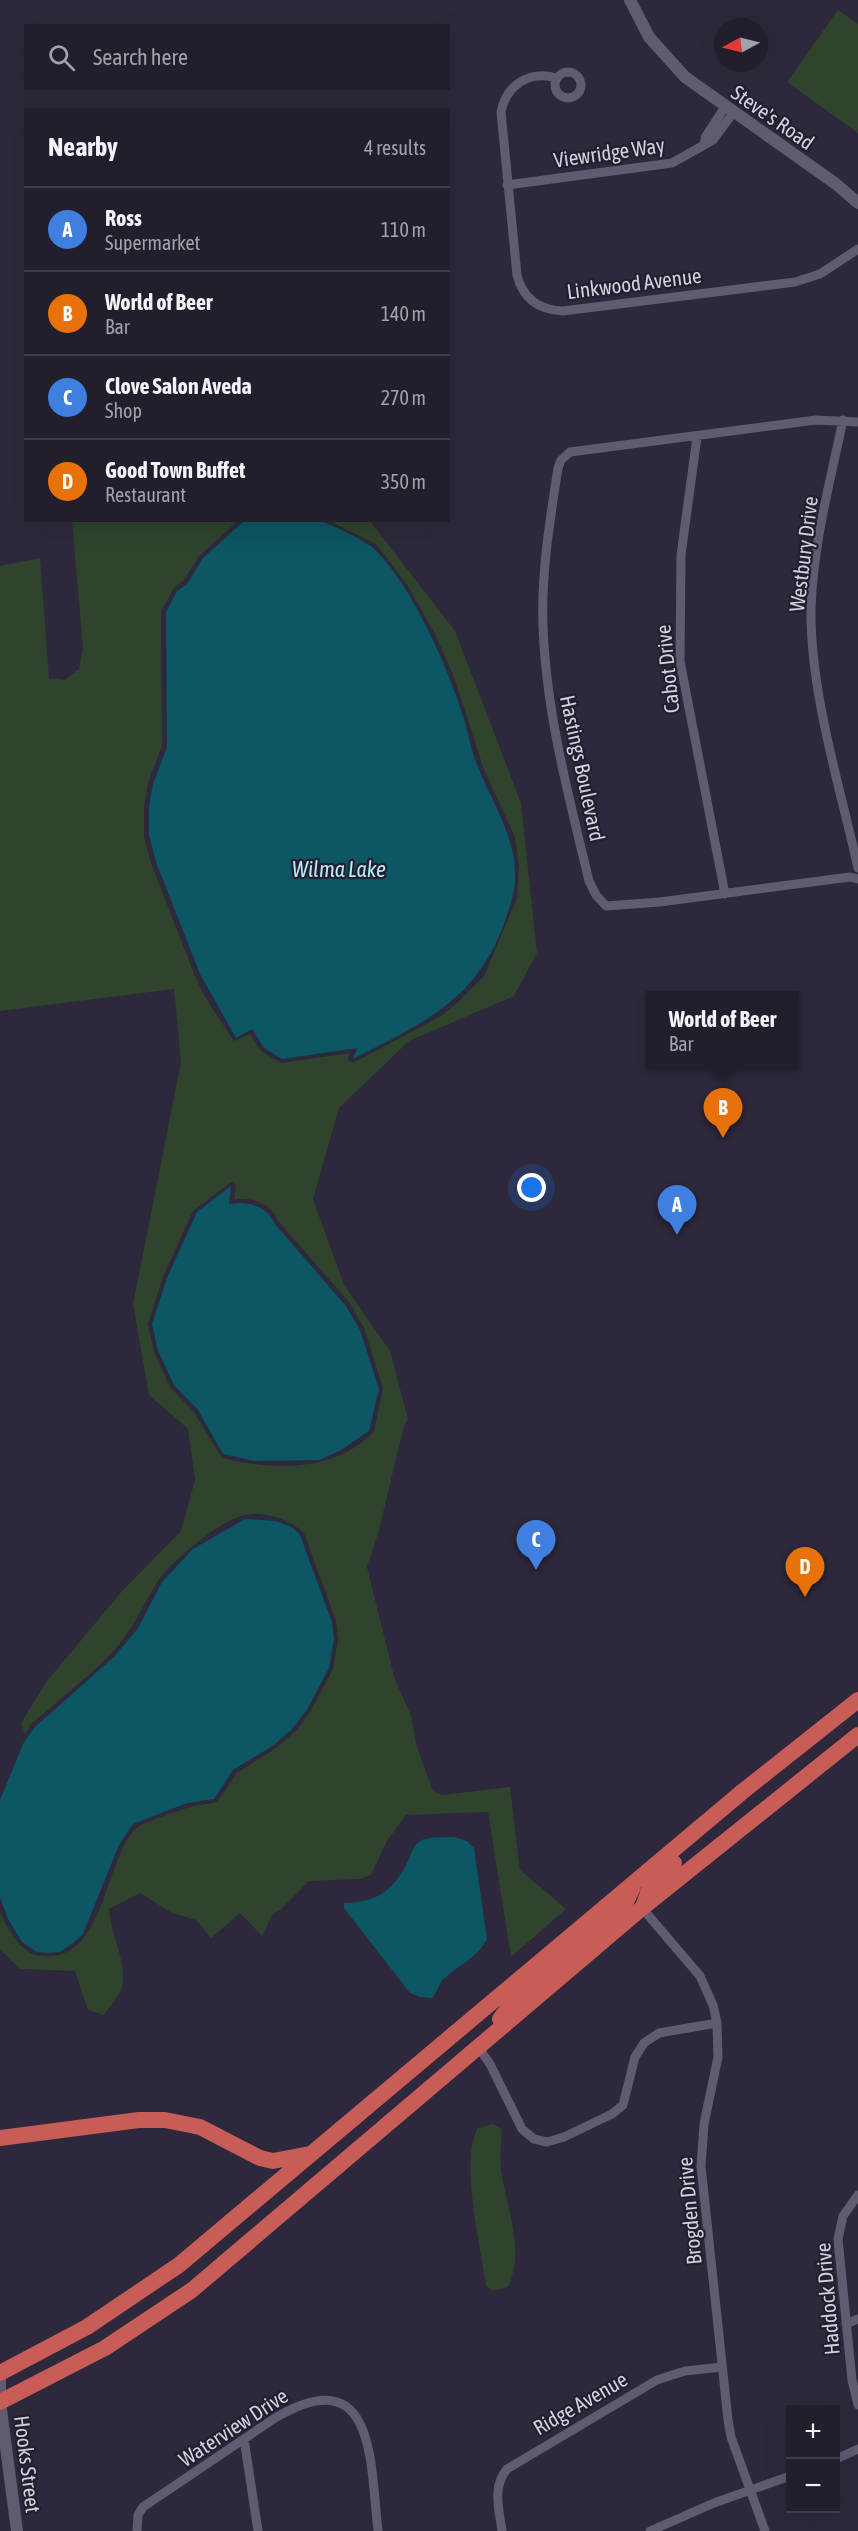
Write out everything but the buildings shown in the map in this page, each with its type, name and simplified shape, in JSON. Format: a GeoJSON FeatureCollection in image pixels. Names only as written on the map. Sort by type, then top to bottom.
{"type":"FeatureCollection","features":[{"type":"Feature","properties":{"kind":"highway"},"geometry":{"type":"LineString","coordinates":[[0,2372],[112,2313],[179,2265],[633,1883],[858,1700]]}},
{"type":"Feature","properties":{"kind":"highway"},"geometry":{"type":"LineString","coordinates":[[0,2402],[105,2348],[192,2290],[642,1908],[858,1735]]}},
{"type":"Feature","properties":{"kind":"highway"},"geometry":{"type":"LineString","coordinates":[[642,1908],[651,1885],[658,1877],[771,1782],[808,1739]]}},
{"type":"Feature","properties":{"kind":"highway"},"geometry":{"type":"LineString","coordinates":[[481,2044],[515,1999],[623,1908],[632,1893],[633,1883]]}},
{"type":"Feature","properties":{"kind":"highway"},"geometry":{"type":"LineString","coordinates":[[401,2111],[412,2091],[420,2062]]}},
{"type":"Feature","properties":{"kind":"highway"},"geometry":{"type":"LineString","coordinates":[[0,2138],[139,2121],[165,2120],[200,2127],[260,2158],[287,2159],[313,2153]]}},
{"type":"Feature","properties":{"kind":"street","name":"Steve's Road"},"geometry":{"type":"LineString","coordinates":[[630,0],[644,29],[669,62],[692,83],[836,184],[858,203]]}},
{"type":"Feature","properties":{"kind":"street","name":"Linkwood Avenue"},"geometry":{"type":"LineString","coordinates":[[556,78],[542,76],[527,78],[515,86],[506,98],[501,120],[518,281],[533,303],[550,310],[563,311],[804,280],[828,270],[858,249]]}},
{"type":"Feature","properties":{"kind":"street","name":"Viewridge Way"},"geometry":{"type":"LineString","coordinates":[[507,185],[659,166],[684,158],[704,143],[706,136],[729,110]]}},
{"type":"Feature","properties":{"kind":"street"},"geometry":{"type":"LineString","coordinates":[[697,437],[816,420],[858,422]]}},
{"type":"Feature","properties":{"kind":"street","name":"Westbury Drive"},"geometry":{"type":"LineString","coordinates":[[843,420],[820,529],[811,609],[815,676],[858,868]]}},
{"type":"Feature","properties":{"kind":"street","name":"Hastings Boulevard"},"geometry":{"type":"LineString","coordinates":[[697,437],[570,452],[561,460],[558,468],[546,544],[543,625],[548,684],[559,755],[589,881],[596,895],[606,906],[725,894],[850,877],[858,879]]}},
{"type":"Feature","properties":{"kind":"street","name":"Cabot Drive"},"geometry":{"type":"LineString","coordinates":[[697,437],[681,555],[680,662],[725,894]]}},
{"type":"Feature","properties":{"kind":"street","name":"Brogden Drive"},"geometry":{"type":"LineString","coordinates":[[642,1908],[700,1976],[713,2005],[717,2022],[718,2057],[704,2124],[701,2166],[731,2437],[765,2531]]}},
{"type":"Feature","properties":{"kind":"street"},"geometry":{"type":"LineString","coordinates":[[481,2044],[522,2129],[534,2139],[547,2142],[564,2137],[598,2121],[623,2105],[635,2057],[644,2043],[659,2033],[717,2022]]}},
{"type":"Feature","properties":{"kind":"street","name":"Haddock Drive"},"geometry":{"type":"LineString","coordinates":[[858,2195],[848,2207],[838,2229],[852,2380],[858,2405]]}},
{"type":"Feature","properties":{"kind":"street"},"geometry":{"type":"LineString","coordinates":[[846,2324],[858,2319]]}},
{"type":"Feature","properties":{"kind":"street","name":"Ridge Avenue"},"geometry":{"type":"LineString","coordinates":[[502,2531],[499,2514],[499,2482],[507,2469],[657,2380],[685,2371],[722,2367]]}},
{"type":"Feature","properties":{"kind":"street","name":"Hooks Street"},"geometry":{"type":"LineString","coordinates":[[0,2372],[4,2467],[17,2531]]}},
{"type":"Feature","properties":{"kind":"street","name":"Waterview Drive"},"geometry":{"type":"LineString","coordinates":[[137,2531],[141,2509],[293,2407],[311,2400],[328,2399],[343,2404],[354,2413],[364,2432],[378,2531]]}},
{"type":"Feature","properties":{"kind":"street"},"geometry":{"type":"LineString","coordinates":[[244,2439],[258,2531]]}},
{"type":"Feature","properties":{"kind":"street"},"geometry":{"type":"LineString","coordinates":[[840,2457],[858,2449]]}},
{"type":"Feature","properties":{"kind":"street"},"geometry":{"type":"LineString","coordinates":[[650,2531],[714,2503],[786,2478]]}},
{"type":"Feature","properties":{"kind":"green space"},"geometry":{"type":"Polygon","coordinates":[[[838,10],[858,24],[858,133],[787,82],[838,10]]]}},
{"type":"Feature","properties":{"kind":"green space"},"geometry":{"type":"Polygon","coordinates":[[[72,522],[237,522],[199,556],[183,581],[173,589],[161,612],[162,746],[148,783],[144,807],[144,836],[151,863],[205,997],[234,1041],[250,1034],[261,1051],[281,1063],[350,1053],[348,1060],[353,1063],[441,1016],[484,976],[517,898],[519,867],[515,837],[483,767],[454,677],[436,636],[408,586],[376,544],[331,522],[371,522],[455,631],[521,803],[537,953],[514,996],[409,1041],[339,1108],[313,1199],[344,1285],[390,1351],[408,1419],[404,1426],[378,1534],[367,1567],[395,1680],[411,1715],[416,1744],[433,1791],[442,1795],[510,1787],[520,1870],[566,1909],[511,1957],[488,1812],[406,1815],[387,1841],[371,1875],[361,1879],[309,1881],[279,1911],[273,1913],[262,1936],[240,1913],[211,1938],[196,1920],[172,1913],[140,1893],[109,1909],[121,1958],[123,1978],[119,1994],[104,2015],[88,2010],[75,1971],[20,1969],[0,1949],[0,1911],[16,1940],[27,1951],[34,1954],[41,1956],[62,1954],[78,1944],[90,1928],[100,1908],[124,1845],[135,1829],[152,1820],[193,1806],[217,1802],[237,1773],[276,1748],[296,1731],[310,1712],[333,1669],[338,1639],[336,1621],[304,1533],[292,1524],[277,1518],[261,1514],[245,1515],[211,1532],[174,1563],[158,1581],[131,1628],[111,1654],[31,1724],[25,1734],[21,1723],[47,1681],[122,1591],[181,1531],[195,1480],[188,1429],[149,1395],[133,1304],[181,1062],[174,989],[0,1011],[0,566],[40,558],[49,678],[65,680],[79,669],[83,648],[72,522]],[[231,1182],[193,1211],[163,1277],[148,1324],[154,1352],[170,1387],[194,1412],[222,1458],[282,1466],[302,1465],[341,1455],[359,1445],[374,1431],[383,1388],[364,1328],[350,1303],[271,1210],[254,1200],[234,1199],[236,1185],[231,1182]]]}},
{"type":"Feature","properties":{"kind":"green space"},"geometry":{"type":"Polygon","coordinates":[[[493,2124],[502,2129],[501,2170],[514,2232],[515,2260],[508,2287],[493,2291],[486,2286],[473,2204],[471,2160],[473,2142],[478,2128],[493,2124]]]}},
{"type":"Feature","properties":{"kind":"water","name":"Wilma Lake"},"geometry":{"type":"Polygon","coordinates":[[[243,522],[323,522],[373,548],[387,563],[415,604],[439,652],[464,719],[476,761],[500,815],[511,847],[515,864],[512,899],[501,931],[488,958],[472,981],[432,1015],[352,1059],[358,1048],[282,1059],[264,1048],[252,1029],[236,1038],[200,974],[156,862],[149,835],[149,807],[153,784],[167,747],[166,612],[177,591],[187,584],[203,558],[243,522]]]}},
{"type":"Feature","properties":{"kind":"water"},"geometry":{"type":"Polygon","coordinates":[[[231,1186],[229,1204],[249,1204],[266,1212],[346,1306],[360,1330],[379,1389],[369,1431],[341,1450],[320,1460],[254,1461],[223,1454],[198,1410],[174,1385],[158,1351],[152,1324],[167,1278],[197,1212],[231,1186]]]}},
{"type":"Feature","properties":{"kind":"water"},"geometry":{"type":"Polygon","coordinates":[[[245,1519],[276,1521],[292,1527],[300,1535],[332,1622],[334,1639],[329,1668],[307,1710],[292,1729],[274,1745],[233,1770],[214,1799],[187,1803],[133,1824],[119,1845],[83,1934],[60,1952],[37,1952],[22,1942],[8,1919],[0,1898],[0,1800],[24,1742],[35,1727],[115,1656],[138,1628],[162,1582],[193,1549],[245,1519]]]}},
{"type":"Feature","properties":{"kind":"water"},"geometry":{"type":"Polygon","coordinates":[[[455,1837],[467,1841],[474,1848],[487,1939],[473,1956],[443,1980],[432,1998],[420,1997],[410,1993],[344,1908],[344,1903],[367,1900],[384,1892],[398,1879],[414,1848],[422,1840],[455,1837]]]}},
{"type":"Feature","properties":{"kind":"place","name":"World of Beer"},"geometry":{"type":"Point","coordinates":[723,1138]}},
{"type":"Feature","properties":{"kind":"place","name":"Ross"},"geometry":{"type":"Point","coordinates":[677,1235]}},
{"type":"Feature","properties":{"kind":"place","name":"Clove Salon Aveda"},"geometry":{"type":"Point","coordinates":[536,1570]}},
{"type":"Feature","properties":{"kind":"place","name":"Good Town Buffet"},"geometry":{"type":"Point","coordinates":[805,1597]}}]}
